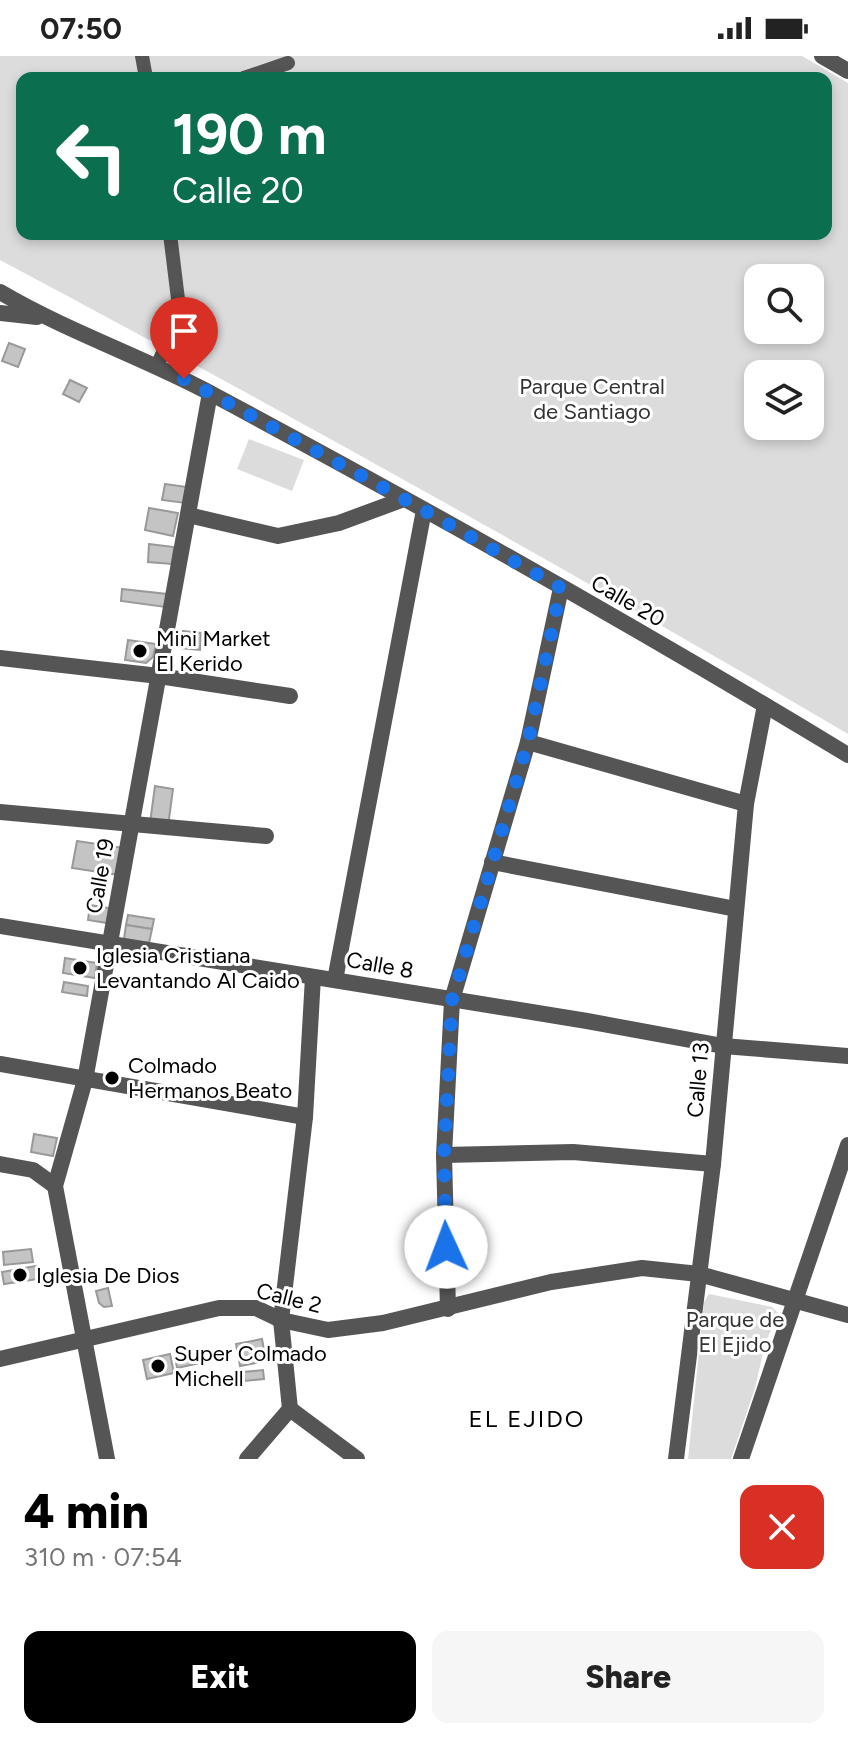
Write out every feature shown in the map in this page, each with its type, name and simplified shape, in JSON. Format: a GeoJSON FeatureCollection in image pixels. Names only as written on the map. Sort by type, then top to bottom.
{"type":"FeatureCollection","features":[{"type":"Feature","properties":{"kind":"street"},"geometry":{"type":"LineString","coordinates":[[822,56],[848,71]]}},
{"type":"Feature","properties":{"kind":"street","name":"Calle 20"},"geometry":{"type":"LineString","coordinates":[[0,292],[42,317],[157,366],[210,393],[424,510],[848,755]]}},
{"type":"Feature","properties":{"kind":"street"},"geometry":{"type":"LineString","coordinates":[[0,313],[42,317]]}},
{"type":"Feature","properties":{"kind":"street","name":"Calle 19"},"geometry":{"type":"LineString","coordinates":[[107,1459],[55,1186],[85,1080],[210,393]]}},
{"type":"Feature","properties":{"kind":"street"},"geometry":{"type":"LineString","coordinates":[[188,515],[278,536],[339,523],[404,499]]}},
{"type":"Feature","properties":{"kind":"street"},"geometry":{"type":"LineString","coordinates":[[335,980],[424,510]]}},
{"type":"Feature","properties":{"kind":"street"},"geometry":{"type":"LineString","coordinates":[[448,1309],[444,1155],[452,1000],[528,742],[561,588]]}},
{"type":"Feature","properties":{"kind":"street"},"geometry":{"type":"LineString","coordinates":[[0,658],[159,676],[290,696]]}},
{"type":"Feature","properties":{"kind":"street","name":"Calle 13"},"geometry":{"type":"LineString","coordinates":[[676,1459],[713,1164],[746,804],[765,705]]}},
{"type":"Feature","properties":{"kind":"street"},"geometry":{"type":"LineString","coordinates":[[528,742],[746,804]]}},
{"type":"Feature","properties":{"kind":"street"},"geometry":{"type":"LineString","coordinates":[[0,812],[266,836]]}},
{"type":"Feature","properties":{"kind":"street"},"geometry":{"type":"LineString","coordinates":[[492,862],[736,909]]}},
{"type":"Feature","properties":{"kind":"street","name":"Calle 8"},"geometry":{"type":"LineString","coordinates":[[0,926],[723,1046],[848,1056]]}},
{"type":"Feature","properties":{"kind":"street"},"geometry":{"type":"LineString","coordinates":[[247,1459],[290,1409],[281,1320],[305,1117],[313,977]]}},
{"type":"Feature","properties":{"kind":"street"},"geometry":{"type":"LineString","coordinates":[[0,1064],[305,1117]]}},
{"type":"Feature","properties":{"kind":"street"},"geometry":{"type":"LineString","coordinates":[[741,1459],[848,1145]]}},
{"type":"Feature","properties":{"kind":"street"},"geometry":{"type":"LineString","coordinates":[[444,1155],[573,1152],[713,1164]]}},
{"type":"Feature","properties":{"kind":"street"},"geometry":{"type":"LineString","coordinates":[[0,1164],[33,1170],[55,1186]]}},
{"type":"Feature","properties":{"kind":"street","name":"Calle 2"},"geometry":{"type":"LineString","coordinates":[[0,1359],[219,1308],[256,1308],[281,1320],[328,1330],[383,1323],[551,1282],[642,1268],[699,1274],[848,1315]]}},
{"type":"Feature","properties":{"kind":"street"},"geometry":{"type":"LineString","coordinates":[[290,1409],[357,1459]]}},
{"type":"Feature","properties":{"kind":"lane"},"geometry":{"type":"LineString","coordinates":[[262,72],[288,63]]}},
{"type":"Feature","properties":{"kind":"lane"},"geometry":{"type":"LineString","coordinates":[[157,366],[176,323],[178,299],[171,240]]}},
{"type":"Feature","properties":{"kind":"green space","name":"Parque Central de Santiago"},"geometry":{"type":"Polygon","coordinates":[[[0,56],[802,56],[829,72],[16,72],[16,240],[832,240],[832,74],[848,83],[848,734],[427,492],[0,260],[0,56]]]}},
{"type":"Feature","properties":{"kind":"green space"},"geometry":{"type":"Polygon","coordinates":[[[249,439],[304,460],[292,491],[237,469],[249,439]]]}},
{"type":"Feature","properties":{"kind":"green space","name":"Parque de El Ejido"},"geometry":{"type":"Polygon","coordinates":[[[709,1294],[772,1307],[778,1313],[765,1344],[755,1388],[731,1459],[688,1459],[704,1302],[709,1294]]]}},
{"type":"Feature","properties":{"kind":"building"},"geometry":{"type":"Polygon","coordinates":[[[9,343],[25,349],[18,367],[2,361],[9,343]]]}},
{"type":"Feature","properties":{"kind":"building"},"geometry":{"type":"Polygon","coordinates":[[[70,380],[87,388],[79,402],[63,394],[70,380]]]}},
{"type":"Feature","properties":{"kind":"building"},"geometry":{"type":"Polygon","coordinates":[[[165,484],[187,487],[185,503],[162,500],[165,484]]]}},
{"type":"Feature","properties":{"kind":"building"},"geometry":{"type":"Polygon","coordinates":[[[149,508],[178,513],[173,536],[145,530],[149,508]]]}},
{"type":"Feature","properties":{"kind":"building"},"geometry":{"type":"Polygon","coordinates":[[[149,544],[174,547],[172,564],[148,562],[149,544]]]}},
{"type":"Feature","properties":{"kind":"building"},"geometry":{"type":"Polygon","coordinates":[[[122,589],[167,594],[165,607],[121,601],[122,589]]]}},
{"type":"Feature","properties":{"kind":"building"},"geometry":{"type":"Polygon","coordinates":[[[183,631],[201,633],[200,650],[181,648],[183,631]]]}},
{"type":"Feature","properties":{"kind":"building","name":"Mini Market El Kerido"},"geometry":{"type":"Polygon","coordinates":[[[128,640],[156,644],[153,657],[146,663],[125,660],[128,640]]]}},
{"type":"Feature","properties":{"kind":"building"},"geometry":{"type":"Polygon","coordinates":[[[155,786],[173,789],[168,826],[150,823],[155,786]]]}},
{"type":"Feature","properties":{"kind":"building"},"geometry":{"type":"Polygon","coordinates":[[[77,841],[124,848],[119,875],[72,868],[77,841]]]}},
{"type":"Feature","properties":{"kind":"building"},"geometry":{"type":"Polygon","coordinates":[[[90,905],[109,908],[107,923],[88,920],[90,905]]]}},
{"type":"Feature","properties":{"kind":"building"},"geometry":{"type":"Polygon","coordinates":[[[128,915],[154,919],[152,929],[126,925],[128,915]]]}},
{"type":"Feature","properties":{"kind":"building"},"geometry":{"type":"Polygon","coordinates":[[[126,925],[152,929],[149,943],[124,939],[126,925]]]}},
{"type":"Feature","properties":{"kind":"building","name":"Iglesia Cristiana Levantando Al Caido"},"geometry":{"type":"Polygon","coordinates":[[[65,958],[97,963],[95,978],[63,973],[65,958]]]}},
{"type":"Feature","properties":{"kind":"building"},"geometry":{"type":"Polygon","coordinates":[[[64,982],[88,986],[87,996],[62,992],[64,982]]]}},
{"type":"Feature","properties":{"kind":"building"},"geometry":{"type":"Polygon","coordinates":[[[34,1134],[57,1138],[53,1156],[31,1152],[34,1134]]]}},
{"type":"Feature","properties":{"kind":"building"},"geometry":{"type":"Polygon","coordinates":[[[31,1249],[33,1262],[4,1265],[3,1252],[31,1249]]]}},
{"type":"Feature","properties":{"kind":"building","name":"Iglesia De Dios"},"geometry":{"type":"Polygon","coordinates":[[[36,1266],[38,1279],[4,1284],[2,1272],[36,1266]]]}},
{"type":"Feature","properties":{"kind":"building"},"geometry":{"type":"Polygon","coordinates":[[[108,1288],[112,1306],[104,1307],[99,1303],[96,1291],[108,1288]]]}},
{"type":"Feature","properties":{"kind":"building"},"geometry":{"type":"Polygon","coordinates":[[[262,1339],[266,1361],[240,1366],[236,1344],[262,1339]]]}},
{"type":"Feature","properties":{"kind":"building"},"geometry":{"type":"Polygon","coordinates":[[[197,1352],[200,1363],[177,1368],[175,1356],[197,1352]]]}},
{"type":"Feature","properties":{"kind":"building","name":"Super Colmado Michell"},"geometry":{"type":"Polygon","coordinates":[[[170,1354],[174,1373],[147,1379],[143,1360],[170,1354]]]}},
{"type":"Feature","properties":{"kind":"building"},"geometry":{"type":"Polygon","coordinates":[[[263,1370],[264,1379],[245,1381],[243,1372],[263,1370]]]}},
{"type":"Feature","properties":{"kind":"place","name":"Mini Market El Kerido"},"geometry":{"type":"Point","coordinates":[140,651]}},
{"type":"Feature","properties":{"kind":"place","name":"Iglesia Cristiana Levantando Al Caido"},"geometry":{"type":"Point","coordinates":[80,968]}},
{"type":"Feature","properties":{"kind":"place","name":"Colmado Hermanos Beato"},"geometry":{"type":"Point","coordinates":[112,1078]}},
{"type":"Feature","properties":{"kind":"place","name":"Iglesia De Dios"},"geometry":{"type":"Point","coordinates":[20,1275]}},
{"type":"Feature","properties":{"kind":"place","name":"Super Colmado Michell"},"geometry":{"type":"Point","coordinates":[158,1366]}},
{"type":"Feature","properties":{"kind":"district","name":"EL EJIDO"},"geometry":{"type":"Point","coordinates":[527,1418]}},
{"type":"Feature","properties":{"kind":"route"},"geometry":{"type":"LineString","coordinates":[[184,379],[561,588],[528,742],[452,1000],[444,1155],[446,1247]]}}]}
